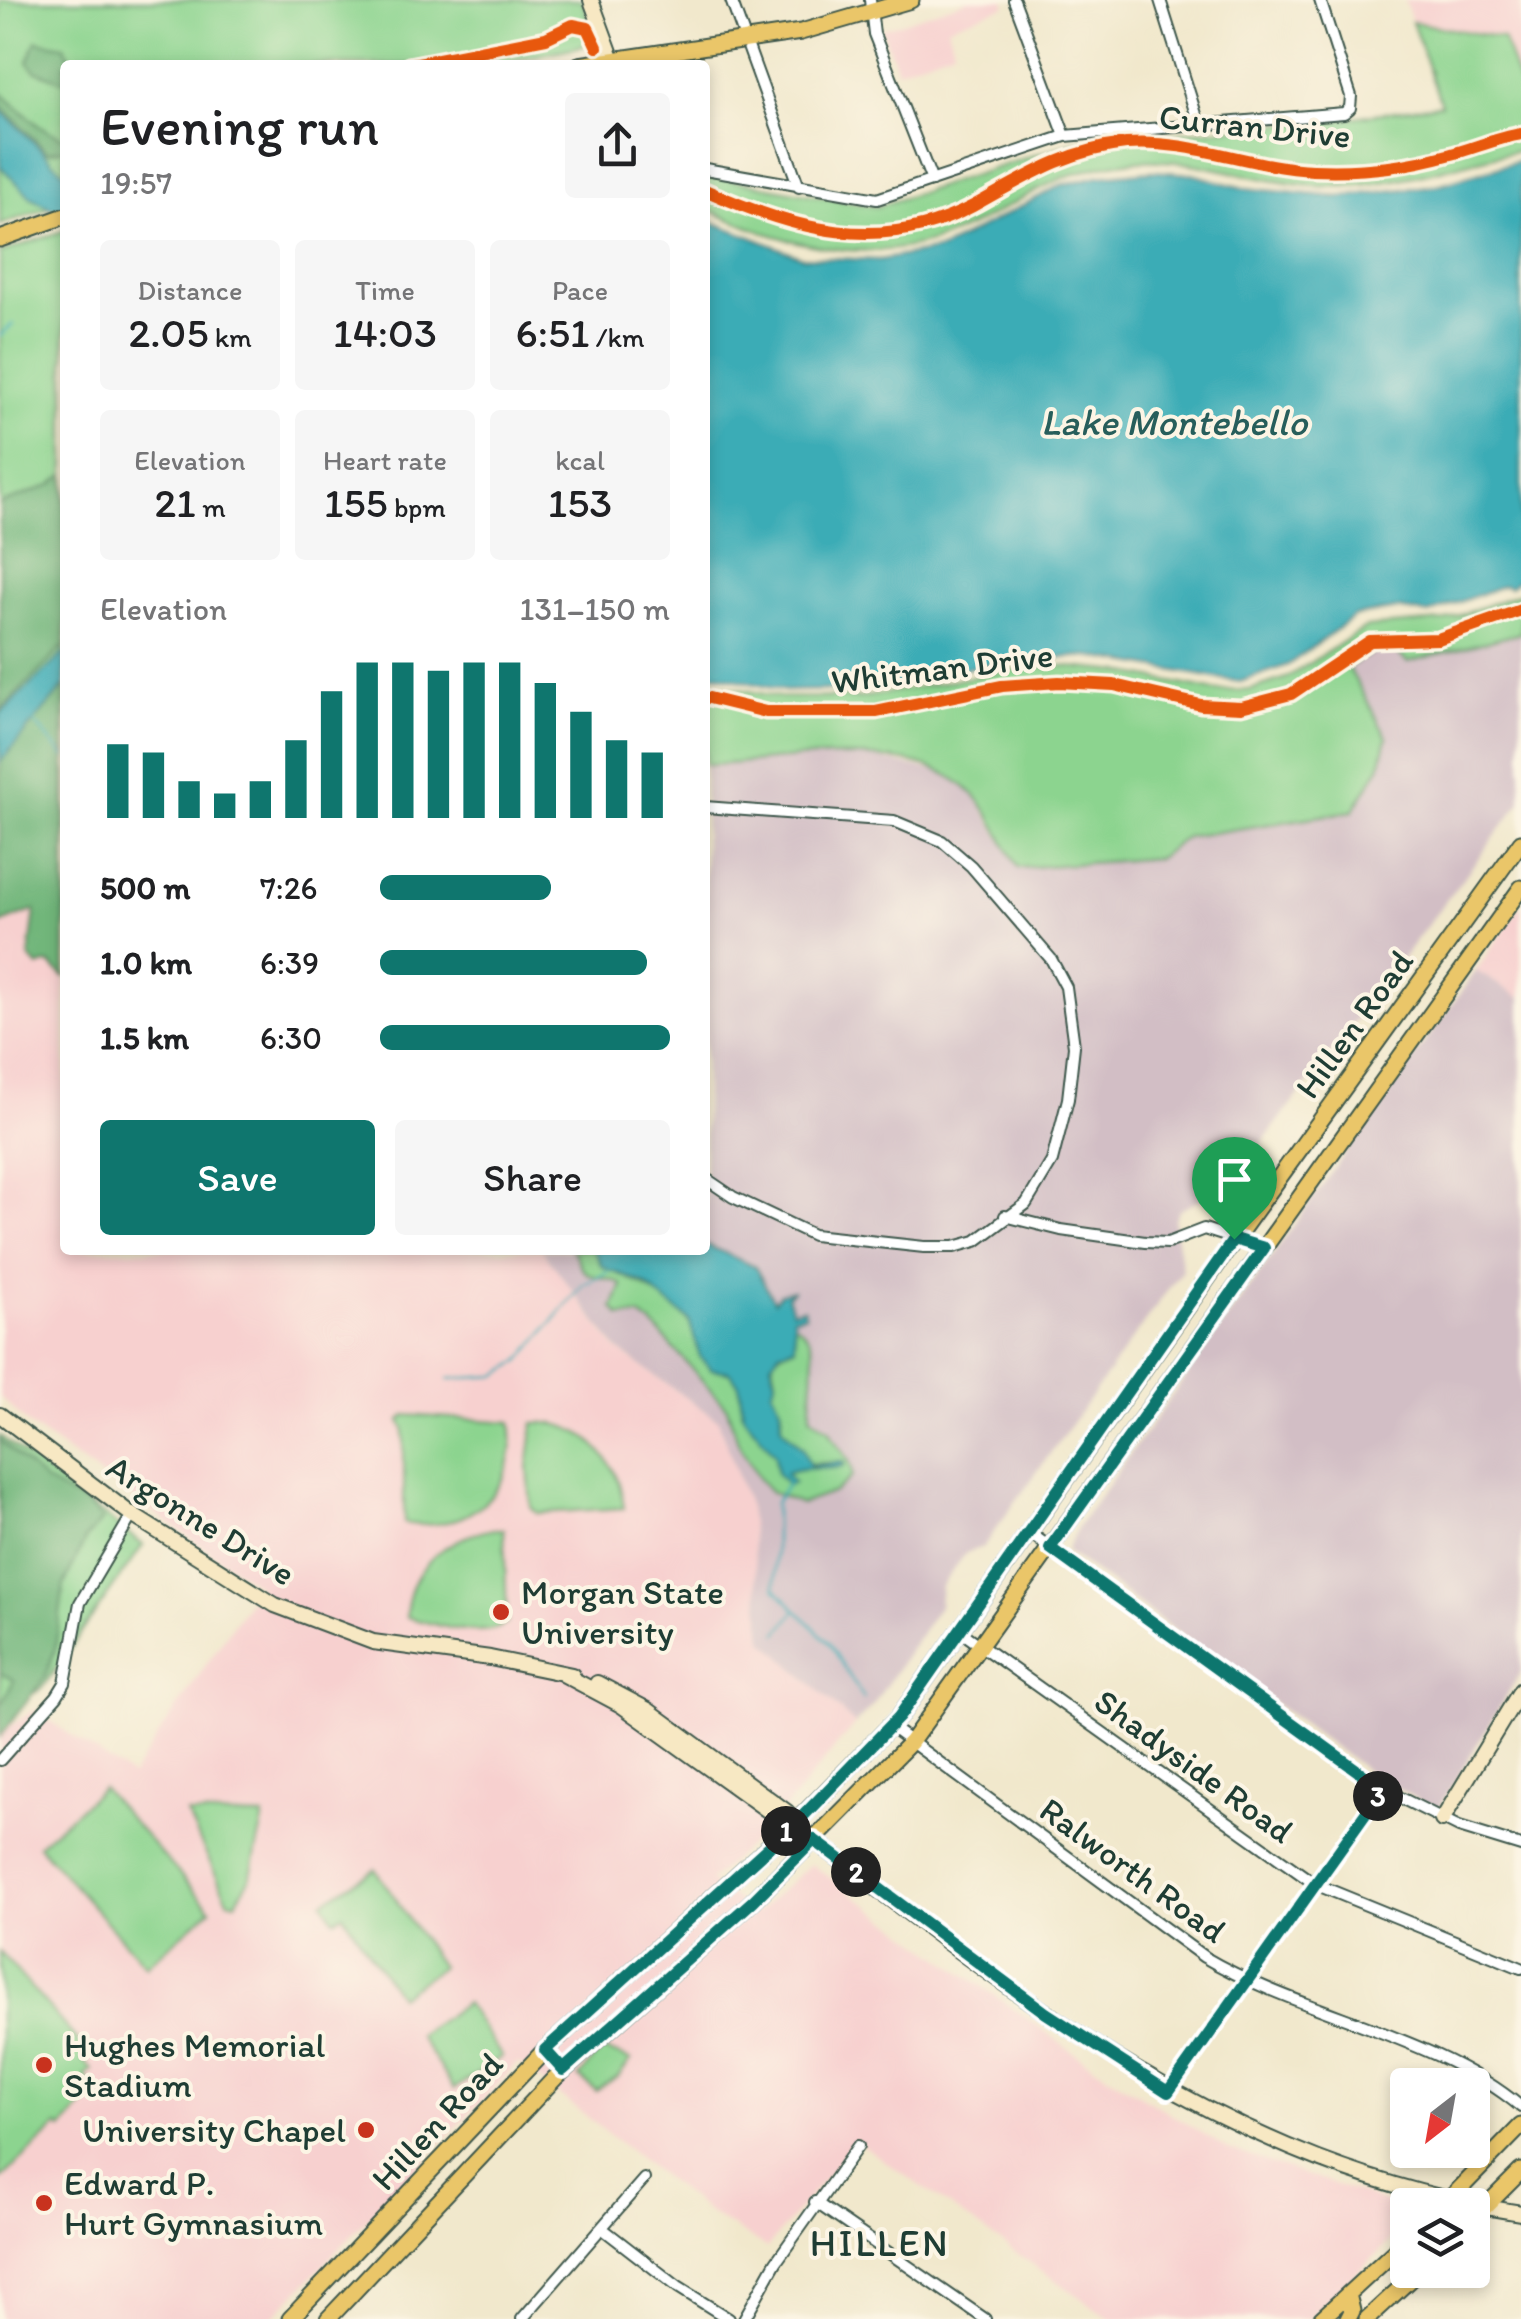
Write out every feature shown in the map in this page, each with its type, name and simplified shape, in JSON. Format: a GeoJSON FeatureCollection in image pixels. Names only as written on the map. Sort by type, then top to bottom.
{"type":"FeatureCollection","features":[{"type":"Feature","properties":{"kind":"main road"},"geometry":{"type":"LineString","coordinates":[[591,0],[612,60],[746,42],[871,6],[911,0]]}},
{"type":"Feature","properties":{"kind":"main road"},"geometry":{"type":"LineString","coordinates":[[0,239],[60,218]]}},
{"type":"Feature","properties":{"kind":"main road","name":"Hillen Road"},"geometry":{"type":"LineString","coordinates":[[290,2319],[545,2050],[794,1824],[891,1726],[1234,1239],[1521,842]]}},
{"type":"Feature","properties":{"kind":"main road","name":"Hillen Road"},"geometry":{"type":"LineString","coordinates":[[328,2319],[563,2070],[814,1840],[911,1742],[1521,888]]}},
{"type":"Feature","properties":{"kind":"main road","name":"Argonne Drive"},"geometry":{"type":"LineString","coordinates":[[0,1415],[132,1515],[238,1585],[338,1631],[373,1642],[490,1658],[563,1674],[621,1705],[780,1820],[794,1824],[1046,2013],[1168,2092],[1324,2161],[1404,2188]]}},
{"type":"Feature","properties":{"kind":"main road"},"geometry":{"type":"LineString","coordinates":[[1442,1820],[1521,1690]]}},
{"type":"Feature","properties":{"kind":"main road"},"geometry":{"type":"LineString","coordinates":[[639,1964],[657,1986]]}},
{"type":"Feature","properties":{"kind":"main road"},"geometry":{"type":"LineString","coordinates":[[545,2050],[563,2070]]}},
{"type":"Feature","properties":{"kind":"main road"},"geometry":{"type":"LineString","coordinates":[[1460,2188],[1521,2126]]}},
{"type":"Feature","properties":{"kind":"main road"},"geometry":{"type":"LineString","coordinates":[[1490,2203],[1521,2170]]}},
{"type":"Feature","properties":{"kind":"main road","name":"Argonne Drive"},"geometry":{"type":"LineString","coordinates":[[1490,2208],[1521,2212]]}},
{"type":"Feature","properties":{"kind":"main road"},"geometry":{"type":"LineString","coordinates":[[367,2238],[386,2256]]}},
{"type":"Feature","properties":{"kind":"main road"},"geometry":{"type":"LineString","coordinates":[[1321,2319],[1390,2256]]}},
{"type":"Feature","properties":{"kind":"main road"},"geometry":{"type":"LineString","coordinates":[[1348,2294],[1370,2318],[1401,2288]]}},
{"type":"Feature","properties":{"kind":"main road"},"geometry":{"type":"LineString","coordinates":[[1348,2294],[1352,2311],[1348,2319]]}},
{"type":"Feature","properties":{"kind":"street"},"geometry":{"type":"LineString","coordinates":[[731,0],[799,187]]}},
{"type":"Feature","properties":{"kind":"street"},"geometry":{"type":"LineString","coordinates":[[1014,0],[1065,136]]}},
{"type":"Feature","properties":{"kind":"street"},"geometry":{"type":"LineString","coordinates":[[1160,0],[1200,126]]}},
{"type":"Feature","properties":{"kind":"street"},"geometry":{"type":"LineString","coordinates":[[710,170],[876,200],[1065,136],[1200,126],[1350,108],[1352,96],[1320,0]]}},
{"type":"Feature","properties":{"kind":"street"},"geometry":{"type":"LineString","coordinates":[[871,6],[874,34],[932,181]]}},
{"type":"Feature","properties":{"kind":"street"},"geometry":{"type":"LineString","coordinates":[[710,806],[878,818],[928,832],[960,856],[1052,959],[1066,987],[1072,1016],[1074,1067],[1052,1161],[1026,1204],[1005,1216],[976,1242],[954,1248],[820,1236],[710,1181]]}},
{"type":"Feature","properties":{"kind":"street"},"geometry":{"type":"LineString","coordinates":[[1005,1216],[1145,1242],[1168,1242],[1204,1229],[1264,1248]]}},
{"type":"Feature","properties":{"kind":"street"},"geometry":{"type":"LineString","coordinates":[[0,1760],[57,1696],[64,1683],[80,1602],[132,1515]]}},
{"type":"Feature","properties":{"kind":"street"},"geometry":{"type":"LineString","coordinates":[[1030,1533],[1383,1789],[1442,1820],[1521,1846]]}},
{"type":"Feature","properties":{"kind":"street","name":"Shadyside Road"},"geometry":{"type":"LineString","coordinates":[[960,1631],[1314,1884],[1521,1968]]}},
{"type":"Feature","properties":{"kind":"street","name":"Ralworth Road"},"geometry":{"type":"LineString","coordinates":[[891,1726],[1178,1939],[1246,1982],[1464,2068],[1521,2106]]}},
{"type":"Feature","properties":{"kind":"street"},"geometry":{"type":"LineString","coordinates":[[1168,2092],[1383,1789]]}},
{"type":"Feature","properties":{"kind":"street"},"geometry":{"type":"LineString","coordinates":[[744,2319],[815,2202],[858,2146]]}},
{"type":"Feature","properties":{"kind":"street"},"geometry":{"type":"LineString","coordinates":[[522,2319],[644,2180]]}},
{"type":"Feature","properties":{"kind":"street"},"geometry":{"type":"LineString","coordinates":[[815,2202],[985,2319]]}},
{"type":"Feature","properties":{"kind":"street"},"geometry":{"type":"LineString","coordinates":[[604,2229],[678,2287],[728,2319]]}},
{"type":"Feature","properties":{"kind":"shaded area"},"geometry":{"type":"Polygon","coordinates":[[[969,0],[1004,0],[1006,6],[947,27],[954,49],[897,70],[882,29],[969,0]]]}},
{"type":"Feature","properties":{"kind":"shaded area"},"geometry":{"type":"Polygon","coordinates":[[[1405,0],[1521,0],[1521,89],[1503,38],[1412,22],[1405,0]]]}},
{"type":"Feature","properties":{"kind":"shaded area"},"geometry":{"type":"Polygon","coordinates":[[[1521,633],[1521,802],[1231,1184],[1179,1210],[1174,1220],[1182,1270],[983,1547],[966,1553],[941,1586],[939,1606],[873,1705],[855,1724],[763,1639],[749,1507],[718,1420],[617,1349],[546,1255],[710,1255],[710,765],[828,754],[867,756],[944,773],[975,795],[1018,868],[1158,858],[1186,837],[1353,811],[1348,667],[1377,650],[1393,647],[1407,662],[1521,633]]]}},
{"type":"Feature","properties":{"kind":"shaded area","name":"Morgan State University"},"geometry":{"type":"Polygon","coordinates":[[[60,900],[60,1255],[546,1255],[616,1349],[718,1420],[749,1507],[763,1639],[855,1724],[770,1826],[710,1881],[755,1914],[811,1864],[1093,2066],[1228,2149],[1390,2203],[1390,2242],[1308,2319],[1111,2319],[856,2141],[767,2248],[710,2214],[518,2063],[271,2319],[0,2319],[0,1733],[34,1710],[131,1776],[259,1586],[30,1426],[0,1397],[0,924],[60,900]]]}},
{"type":"Feature","properties":{"kind":"shaded area"},"geometry":{"type":"Polygon","coordinates":[[[1521,905],[1521,998],[1476,971],[1521,905]]]}},
{"type":"Feature","properties":{"kind":"shaded area"},"geometry":{"type":"Polygon","coordinates":[[[1476,971],[1521,998],[1521,1672],[1439,1807],[1432,1808],[1367,1771],[1066,1551],[1077,1528],[1476,971]]]}},
{"type":"Feature","properties":{"kind":"green space"},"geometry":{"type":"Polygon","coordinates":[[[0,0],[582,0],[597,43],[515,60],[60,60],[60,204],[0,225],[0,0]]]}},
{"type":"Feature","properties":{"kind":"green space"},"geometry":{"type":"Polygon","coordinates":[[[1412,22],[1503,38],[1521,89],[1521,150],[1393,180],[1340,186],[1291,184],[1179,162],[1108,165],[1065,177],[934,241],[868,251],[801,243],[710,210],[710,176],[876,207],[1078,141],[1342,119],[1441,104],[1412,22]]]}},
{"type":"Feature","properties":{"kind":"green space"},"geometry":{"type":"Polygon","coordinates":[[[36,41],[65,46],[71,60],[60,60],[60,80],[36,71],[28,62],[36,41]]]}},
{"type":"Feature","properties":{"kind":"green space"},"geometry":{"type":"Polygon","coordinates":[[[0,92],[39,126],[60,136],[60,150],[47,152],[0,105],[0,92]]]}},
{"type":"Feature","properties":{"kind":"green space"},"geometry":{"type":"Polygon","coordinates":[[[60,232],[60,900],[0,924],[0,253],[60,232]]]}},
{"type":"Feature","properties":{"kind":"green space"},"geometry":{"type":"Polygon","coordinates":[[[60,478],[60,650],[0,711],[0,504],[60,478]]]}},
{"type":"Feature","properties":{"kind":"green space"},"geometry":{"type":"Polygon","coordinates":[[[1521,593],[1521,633],[1407,662],[1393,648],[1376,650],[1348,667],[1387,737],[1380,767],[1353,811],[1186,837],[1158,858],[1018,868],[974,795],[949,776],[918,764],[846,756],[710,765],[710,683],[779,697],[860,698],[999,672],[1060,666],[1122,672],[1216,691],[1250,690],[1286,678],[1367,627],[1444,621],[1521,593]]]}},
{"type":"Feature","properties":{"kind":"green space"},"geometry":{"type":"Polygon","coordinates":[[[60,691],[60,973],[49,963],[38,967],[29,957],[35,910],[0,924],[0,762],[60,691]]]}},
{"type":"Feature","properties":{"kind":"green space"},"geometry":{"type":"Polygon","coordinates":[[[597,1255],[603,1267],[666,1300],[684,1316],[706,1363],[729,1372],[739,1384],[743,1415],[775,1454],[782,1478],[802,1468],[844,1466],[843,1462],[807,1464],[803,1448],[782,1428],[782,1412],[772,1391],[776,1380],[772,1357],[795,1346],[793,1323],[803,1331],[813,1352],[811,1417],[830,1430],[850,1463],[852,1477],[835,1492],[801,1504],[771,1492],[738,1442],[727,1408],[652,1324],[640,1316],[620,1316],[613,1308],[622,1285],[587,1273],[576,1256],[597,1255]]]}},
{"type":"Feature","properties":{"kind":"green space"},"geometry":{"type":"Polygon","coordinates":[[[406,1415],[511,1422],[508,1467],[485,1502],[449,1522],[404,1523],[404,1428],[400,1421],[406,1415]]]}},
{"type":"Feature","properties":{"kind":"green space"},"geometry":{"type":"Polygon","coordinates":[[[534,1423],[569,1428],[596,1446],[615,1474],[624,1508],[538,1513],[531,1508],[528,1466],[534,1423]]]}},
{"type":"Feature","properties":{"kind":"green space"},"geometry":{"type":"Polygon","coordinates":[[[0,1436],[143,1545],[42,1688],[0,1714],[0,1436]]]}},
{"type":"Feature","properties":{"kind":"green space"},"geometry":{"type":"Polygon","coordinates":[[[0,1440],[46,1482],[88,1505],[103,1520],[86,1538],[64,1585],[55,1650],[45,1677],[0,1737],[0,1706],[14,1680],[0,1673],[0,1440]]]}},
{"type":"Feature","properties":{"kind":"green space"},"geometry":{"type":"Polygon","coordinates":[[[504,1529],[507,1623],[472,1631],[406,1617],[414,1583],[433,1557],[460,1539],[504,1529]]]}},
{"type":"Feature","properties":{"kind":"green space"},"geometry":{"type":"Polygon","coordinates":[[[102,1788],[211,1909],[146,1966],[38,1845],[102,1788]]]}},
{"type":"Feature","properties":{"kind":"green space"},"geometry":{"type":"Polygon","coordinates":[[[187,1814],[264,1817],[250,1879],[236,1902],[228,1900],[187,1814]]]}},
{"type":"Feature","properties":{"kind":"green space"},"geometry":{"type":"Polygon","coordinates":[[[375,1869],[441,1967],[399,1996],[343,1914],[334,1919],[323,1902],[375,1869]]]}},
{"type":"Feature","properties":{"kind":"green space","name":"Hughes Memorial Stadium"},"geometry":{"type":"Polygon","coordinates":[[[0,1952],[89,2054],[83,2060],[92,2070],[85,2076],[91,2083],[86,2089],[92,2096],[62,2129],[58,2126],[0,2180],[0,1952]]]}},
{"type":"Feature","properties":{"kind":"green space"},"geometry":{"type":"Polygon","coordinates":[[[466,2003],[502,2057],[454,2089],[418,2035],[466,2003]]]}},
{"type":"Feature","properties":{"kind":"green space"},"geometry":{"type":"Polygon","coordinates":[[[601,2049],[631,2060],[618,2077],[596,2091],[579,2077],[601,2049]]]}},
{"type":"Feature","properties":{"kind":"water"},"geometry":{"type":"Polygon","coordinates":[[[0,109],[60,168],[60,213],[31,197],[0,166],[0,109]]]}},
{"type":"Feature","properties":{"kind":"water","name":"Lake Montebello"},"geometry":{"type":"Polygon","coordinates":[[[1521,160],[1521,578],[1510,587],[1504,585],[1428,614],[1397,609],[1355,616],[1288,665],[1240,682],[1088,656],[996,662],[905,682],[842,690],[785,691],[710,673],[710,221],[802,257],[879,260],[941,249],[1061,185],[1098,176],[1152,171],[1192,174],[1243,188],[1339,197],[1438,185],[1521,160]]]}},
{"type":"Feature","properties":{"kind":"water"},"geometry":{"type":"Polygon","coordinates":[[[60,657],[60,691],[0,762],[0,714],[60,657]]]}},
{"type":"Feature","properties":{"kind":"water"},"geometry":{"type":"Polygon","coordinates":[[[710,1246],[755,1267],[774,1301],[780,1293],[794,1290],[787,1296],[792,1311],[803,1308],[805,1314],[793,1317],[795,1346],[780,1351],[771,1363],[776,1380],[772,1391],[781,1407],[782,1428],[803,1448],[810,1466],[843,1462],[844,1466],[786,1473],[794,1483],[788,1485],[777,1474],[775,1454],[743,1415],[739,1384],[729,1372],[711,1369],[700,1357],[689,1320],[643,1283],[603,1267],[597,1255],[710,1255],[710,1246]]]}},
{"type":"Feature","properties":{"kind":"waterway"},"geometry":{"type":"LineString","coordinates":[[0,336],[13,324]]}},
{"type":"Feature","properties":{"kind":"waterway"},"geometry":{"type":"LineString","coordinates":[[33,721],[60,751]]}},
{"type":"Feature","properties":{"kind":"waterway"},"geometry":{"type":"LineString","coordinates":[[448,1379],[496,1376],[520,1361],[583,1285],[612,1270]]}},
{"type":"Feature","properties":{"kind":"waterway"},"geometry":{"type":"LineString","coordinates":[[788,1483],[775,1503],[775,1588],[828,1642],[864,1699]]}},
{"type":"Feature","properties":{"kind":"waterway"},"geometry":{"type":"LineString","coordinates":[[778,1633],[796,1610]]}},
{"type":"Feature","properties":{"kind":"cycle path"},"geometry":{"type":"LineString","coordinates":[[434,60],[546,38],[573,25],[588,28],[597,47]]}},
{"type":"Feature","properties":{"kind":"cycle path","name":"Curran Drive"},"geometry":{"type":"LineString","coordinates":[[710,192],[805,226],[872,233],[939,221],[1046,167],[1104,147],[1174,146],[1289,168],[1347,170],[1415,163],[1521,134]]}},
{"type":"Feature","properties":{"kind":"cycle path","name":"Whitman Drive"},"geometry":{"type":"LineString","coordinates":[[710,698],[766,712],[876,712],[1002,686],[1059,682],[1114,685],[1201,705],[1241,707],[1291,694],[1370,641],[1438,639],[1521,610]]}},
{"type":"Feature","properties":{"kind":"place","name":"Morgan State University"},"geometry":{"type":"Point","coordinates":[501,1612]}},
{"type":"Feature","properties":{"kind":"place","name":"Hughes Memorial Stadium"},"geometry":{"type":"Point","coordinates":[44,2065]}},
{"type":"Feature","properties":{"kind":"place","name":"University Chapel"},"geometry":{"type":"Point","coordinates":[366,2130]}},
{"type":"Feature","properties":{"kind":"place","name":"Edward P. Hurt Gymnasium"},"geometry":{"type":"Point","coordinates":[44,2203]}},
{"type":"Feature","properties":{"kind":"district","name":"HILLEN"},"geometry":{"type":"Point","coordinates":[880,2243]}},
{"type":"Feature","properties":{"kind":"route"},"geometry":{"type":"LineString","coordinates":[[1234,1239],[1264,1248],[1050,1548],[1383,1789],[1168,2092],[1046,2013],[814,1840],[753,1901],[563,2070],[545,2050],[804,1815],[899,1717],[1234,1239]]}}]}
